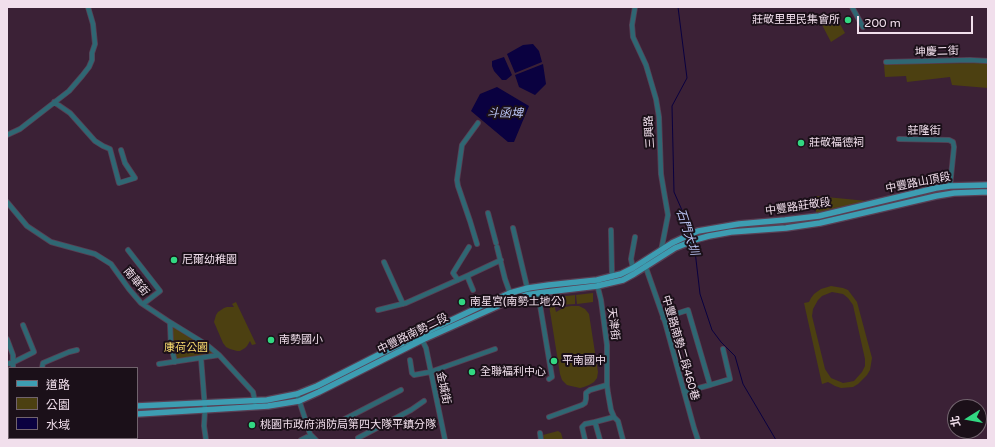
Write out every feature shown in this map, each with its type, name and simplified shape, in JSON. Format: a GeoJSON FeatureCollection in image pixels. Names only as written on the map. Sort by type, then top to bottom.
{"type":"FeatureCollection","features":[{"type":"Feature","properties":{"kind":"main road","name":"中豐路山頂段"},"geometry":{"type":"LineString","coordinates":[[875,202],[950,186],[988,185]]}},
{"type":"Feature","properties":{"kind":"main road","name":"中豐路山頂段"},"geometry":{"type":"LineString","coordinates":[[877,209],[954,193],[988,192]]}},
{"type":"Feature","properties":{"kind":"main road","name":"中豐路莊敬段"},"geometry":{"type":"LineString","coordinates":[[723,226],[819,216],[875,202]]}},
{"type":"Feature","properties":{"kind":"main road","name":"中豐路莊敬段"},"geometry":{"type":"LineString","coordinates":[[698,239],[731,232],[786,228],[820,223],[877,209]]}},
{"type":"Feature","properties":{"kind":"main road","name":"中豐路南勢二段"},"geometry":{"type":"LineString","coordinates":[[138,406],[255,404],[268,406],[298,401],[422,340],[500,304],[538,292],[623,280],[672,243],[691,233],[723,226]]}},
{"type":"Feature","properties":{"kind":"main road","name":"中豐路南勢二段"},"geometry":{"type":"LineString","coordinates":[[255,404],[297,394],[317,386],[382,353],[510,293],[528,288],[549,285],[597,283],[659,258],[675,248],[698,239]]}},
{"type":"Feature","properties":{"kind":"main road","name":"中豐路南勢二段"},"geometry":{"type":"LineString","coordinates":[[138,414],[205,406]]}},
{"type":"Feature","properties":{"kind":"street"},"geometry":{"type":"LineString","coordinates":[[7,135],[20,129],[69,91],[89,67],[95,44],[93,24],[88,7]]}},
{"type":"Feature","properties":{"kind":"street","name":"三興路"},"geometry":{"type":"LineString","coordinates":[[635,7],[632,17],[632,29],[635,41],[646,65],[656,99],[659,117],[661,174],[668,215],[659,258]]}},
{"type":"Feature","properties":{"kind":"street"},"geometry":{"type":"LineString","coordinates":[[852,7],[863,28]]}},
{"type":"Feature","properties":{"kind":"street","name":"坤慶二街"},"geometry":{"type":"LineString","coordinates":[[886,62],[988,61]]}},
{"type":"Feature","properties":{"kind":"street"},"geometry":{"type":"LineString","coordinates":[[54,102],[70,113],[95,141],[110,149],[119,183],[135,178],[125,163],[121,150]]}},
{"type":"Feature","properties":{"kind":"street"},"geometry":{"type":"LineString","coordinates":[[477,244],[457,180],[462,145],[478,123]]}},
{"type":"Feature","properties":{"kind":"street","name":"莊隆街"},"geometry":{"type":"LineString","coordinates":[[899,139],[949,140],[953,142],[954,147],[950,186]]}},
{"type":"Feature","properties":{"kind":"street","name":"南華街"},"geometry":{"type":"LineString","coordinates":[[7,202],[27,226],[51,242],[95,254],[111,264],[129,289],[143,304],[170,323],[207,345],[219,355],[253,392],[255,404]]}},
{"type":"Feature","properties":{"kind":"street"},"geometry":{"type":"LineString","coordinates":[[488,213],[510,293]]}},
{"type":"Feature","properties":{"kind":"street"},"geometry":{"type":"LineString","coordinates":[[513,228],[529,294]]}},
{"type":"Feature","properties":{"kind":"street"},"geometry":{"type":"LineString","coordinates":[[612,230],[612,276]]}},
{"type":"Feature","properties":{"kind":"street"},"geometry":{"type":"LineString","coordinates":[[633,268],[631,259],[635,237]]}},
{"type":"Feature","properties":{"kind":"street"},"geometry":{"type":"LineString","coordinates":[[458,280],[453,273],[469,247]]}},
{"type":"Feature","properties":{"kind":"street"},"geometry":{"type":"LineString","coordinates":[[128,250],[160,291],[143,304]]}},
{"type":"Feature","properties":{"kind":"street"},"geometry":{"type":"LineString","coordinates":[[378,310],[406,304],[501,260]]}},
{"type":"Feature","properties":{"kind":"street"},"geometry":{"type":"LineString","coordinates":[[384,262],[403,304]]}},
{"type":"Feature","properties":{"kind":"street","name":"中豐路南勢二段460巷"},"geometry":{"type":"LineString","coordinates":[[644,264],[664,318],[698,440]]}},
{"type":"Feature","properties":{"kind":"street"},"geometry":{"type":"LineString","coordinates":[[469,274],[468,278],[473,290]]}},
{"type":"Feature","properties":{"kind":"street","name":"天津街"},"geometry":{"type":"LineString","coordinates":[[597,283],[601,300],[607,345],[607,385],[611,410],[614,417],[618,421],[622,440]]}},
{"type":"Feature","properties":{"kind":"street"},"geometry":{"type":"LineString","coordinates":[[538,292],[552,377],[549,379]]}},
{"type":"Feature","properties":{"kind":"street"},"geometry":{"type":"LineString","coordinates":[[664,318],[688,310],[710,385]]}},
{"type":"Feature","properties":{"kind":"street"},"geometry":{"type":"LineString","coordinates":[[170,323],[170,346],[175,362]]}},
{"type":"Feature","properties":{"kind":"street"},"geometry":{"type":"LineString","coordinates":[[7,364],[34,352],[23,326]]}},
{"type":"Feature","properties":{"kind":"street"},"geometry":{"type":"LineString","coordinates":[[7,339],[13,355],[13,367]]}},
{"type":"Feature","properties":{"kind":"street","name":"金城街"},"geometry":{"type":"LineString","coordinates":[[422,340],[426,348],[445,440]]}},
{"type":"Feature","properties":{"kind":"street"},"geometry":{"type":"LineString","coordinates":[[410,360],[412,373],[414,375],[430,372],[495,349]]}},
{"type":"Feature","properties":{"kind":"street"},"geometry":{"type":"LineString","coordinates":[[684,392],[730,379],[723,349]]}},
{"type":"Feature","properties":{"kind":"street"},"geometry":{"type":"LineString","coordinates":[[42,367],[43,363],[77,350]]}},
{"type":"Feature","properties":{"kind":"street"},"geometry":{"type":"LineString","coordinates":[[159,364],[219,355]]}},
{"type":"Feature","properties":{"kind":"street"},"geometry":{"type":"LineString","coordinates":[[201,358],[206,440]]}},
{"type":"Feature","properties":{"kind":"street"},"geometry":{"type":"LineString","coordinates":[[549,417],[582,405],[586,399],[586,393],[590,390],[607,385]]}},
{"type":"Feature","properties":{"kind":"street"},"geometry":{"type":"LineString","coordinates":[[341,421],[401,390]]}},
{"type":"Feature","properties":{"kind":"street"},"geometry":{"type":"LineString","coordinates":[[297,394],[298,401],[312,438]]}},
{"type":"Feature","properties":{"kind":"street"},"geometry":{"type":"LineString","coordinates":[[358,438],[411,410],[424,401]]}},
{"type":"Feature","properties":{"kind":"street"},"geometry":{"type":"LineString","coordinates":[[585,440],[582,427],[585,424],[614,417]]}},
{"type":"Feature","properties":{"kind":"street"},"geometry":{"type":"LineString","coordinates":[[595,422],[600,440]]}},
{"type":"Feature","properties":{"kind":"street"},"geometry":{"type":"LineString","coordinates":[[540,433],[541,440]]}},
{"type":"Feature","properties":{"kind":"street"},"geometry":{"type":"LineString","coordinates":[[301,440],[312,438],[316,440]]}},
{"type":"Feature","properties":{"kind":"green space"},"geometry":{"type":"Polygon","coordinates":[[[836,17],[845,33],[831,42],[821,23],[836,17]]]}},
{"type":"Feature","properties":{"kind":"green space"},"geometry":{"type":"Polygon","coordinates":[[[988,63],[988,88],[952,85],[950,77],[907,82],[906,76],[885,77],[884,64],[988,63]]]}},
{"type":"Feature","properties":{"kind":"green space"},"geometry":{"type":"Polygon","coordinates":[[[816,196],[867,201],[816,213],[816,196]]]}},
{"type":"Feature","properties":{"kind":"green space"},"geometry":{"type":"Polygon","coordinates":[[[831,286],[843,288],[848,290],[857,302],[872,358],[870,370],[867,375],[853,387],[841,388],[828,382],[822,384],[804,303],[809,302],[814,294],[821,289],[831,286]],[[832,292],[822,296],[813,309],[812,316],[825,369],[831,378],[843,383],[854,381],[865,366],[865,359],[853,305],[843,294],[832,292]]]}},
{"type":"Feature","properties":{"kind":"green space"},"geometry":{"type":"Polygon","coordinates":[[[593,293],[593,302],[577,304],[576,295],[593,293]]]}},
{"type":"Feature","properties":{"kind":"green space"},"geometry":{"type":"Polygon","coordinates":[[[575,295],[575,304],[559,305],[558,297],[575,295]]]}},
{"type":"Feature","properties":{"kind":"green space"},"geometry":{"type":"Polygon","coordinates":[[[236,302],[256,344],[252,345],[250,341],[245,348],[240,351],[226,347],[214,322],[218,312],[227,307],[234,307],[232,304],[236,302]]]}},
{"type":"Feature","properties":{"kind":"green space"},"geometry":{"type":"Polygon","coordinates":[[[554,304],[556,312],[565,307],[579,306],[585,309],[589,314],[598,372],[597,378],[594,382],[584,387],[580,388],[567,385],[562,380],[549,305],[554,304]]]}},
{"type":"Feature","properties":{"kind":"green space","name":"康荷公園"},"geometry":{"type":"Polygon","coordinates":[[[170,323],[219,355],[175,362],[170,323]]]}},
{"type":"Feature","properties":{"kind":"green space"},"geometry":{"type":"Polygon","coordinates":[[[558,431],[561,433],[563,440],[544,440],[543,435],[558,431]]]}},
{"type":"Feature","properties":{"kind":"water"},"geometry":{"type":"Polygon","coordinates":[[[533,44],[539,51],[542,62],[515,73],[507,54],[523,45],[533,44]]]}},
{"type":"Feature","properties":{"kind":"water","name":"斗函埤"},"geometry":{"type":"Polygon","coordinates":[[[504,57],[512,75],[506,80],[502,80],[494,71],[492,61],[504,57]]]}},
{"type":"Feature","properties":{"kind":"water"},"geometry":{"type":"Polygon","coordinates":[[[543,64],[546,84],[535,95],[519,87],[515,75],[543,64]]]}},
{"type":"Feature","properties":{"kind":"water","name":"斗函埤"},"geometry":{"type":"Polygon","coordinates":[[[497,87],[529,106],[514,142],[508,142],[471,111],[480,94],[497,87]]]}},
{"type":"Feature","properties":{"kind":"waterway","name":"石門大圳"},"geometry":{"type":"LineString","coordinates":[[678,7],[687,78],[672,106],[674,192],[688,224],[690,233]]}},
{"type":"Feature","properties":{"kind":"waterway","name":"石門大圳"},"geometry":{"type":"LineString","coordinates":[[693,244],[700,294],[712,330],[721,342],[735,356],[743,384],[776,440]]}},
{"type":"Feature","properties":{"kind":"place","name":"莊敬里里民集會所"},"geometry":{"type":"Point","coordinates":[848,20]}},
{"type":"Feature","properties":{"kind":"place","name":"莊敬福德祠"},"geometry":{"type":"Point","coordinates":[801,143]}},
{"type":"Feature","properties":{"kind":"place","name":"尼爾幼稚園"},"geometry":{"type":"Point","coordinates":[174,260]}},
{"type":"Feature","properties":{"kind":"place","name":"南星宮(南勢土地公)"},"geometry":{"type":"Point","coordinates":[462,302]}},
{"type":"Feature","properties":{"kind":"place","name":"南勢國小"},"geometry":{"type":"Point","coordinates":[271,340]}},
{"type":"Feature","properties":{"kind":"place","name":"平南國中"},"geometry":{"type":"Point","coordinates":[554,361]}},
{"type":"Feature","properties":{"kind":"place","name":"全聯福利中心"},"geometry":{"type":"Point","coordinates":[472,372]}},
{"type":"Feature","properties":{"kind":"place","name":"桃園市政府消防局第四大隊平鎮分隊"},"geometry":{"type":"Point","coordinates":[252,425]}}]}
